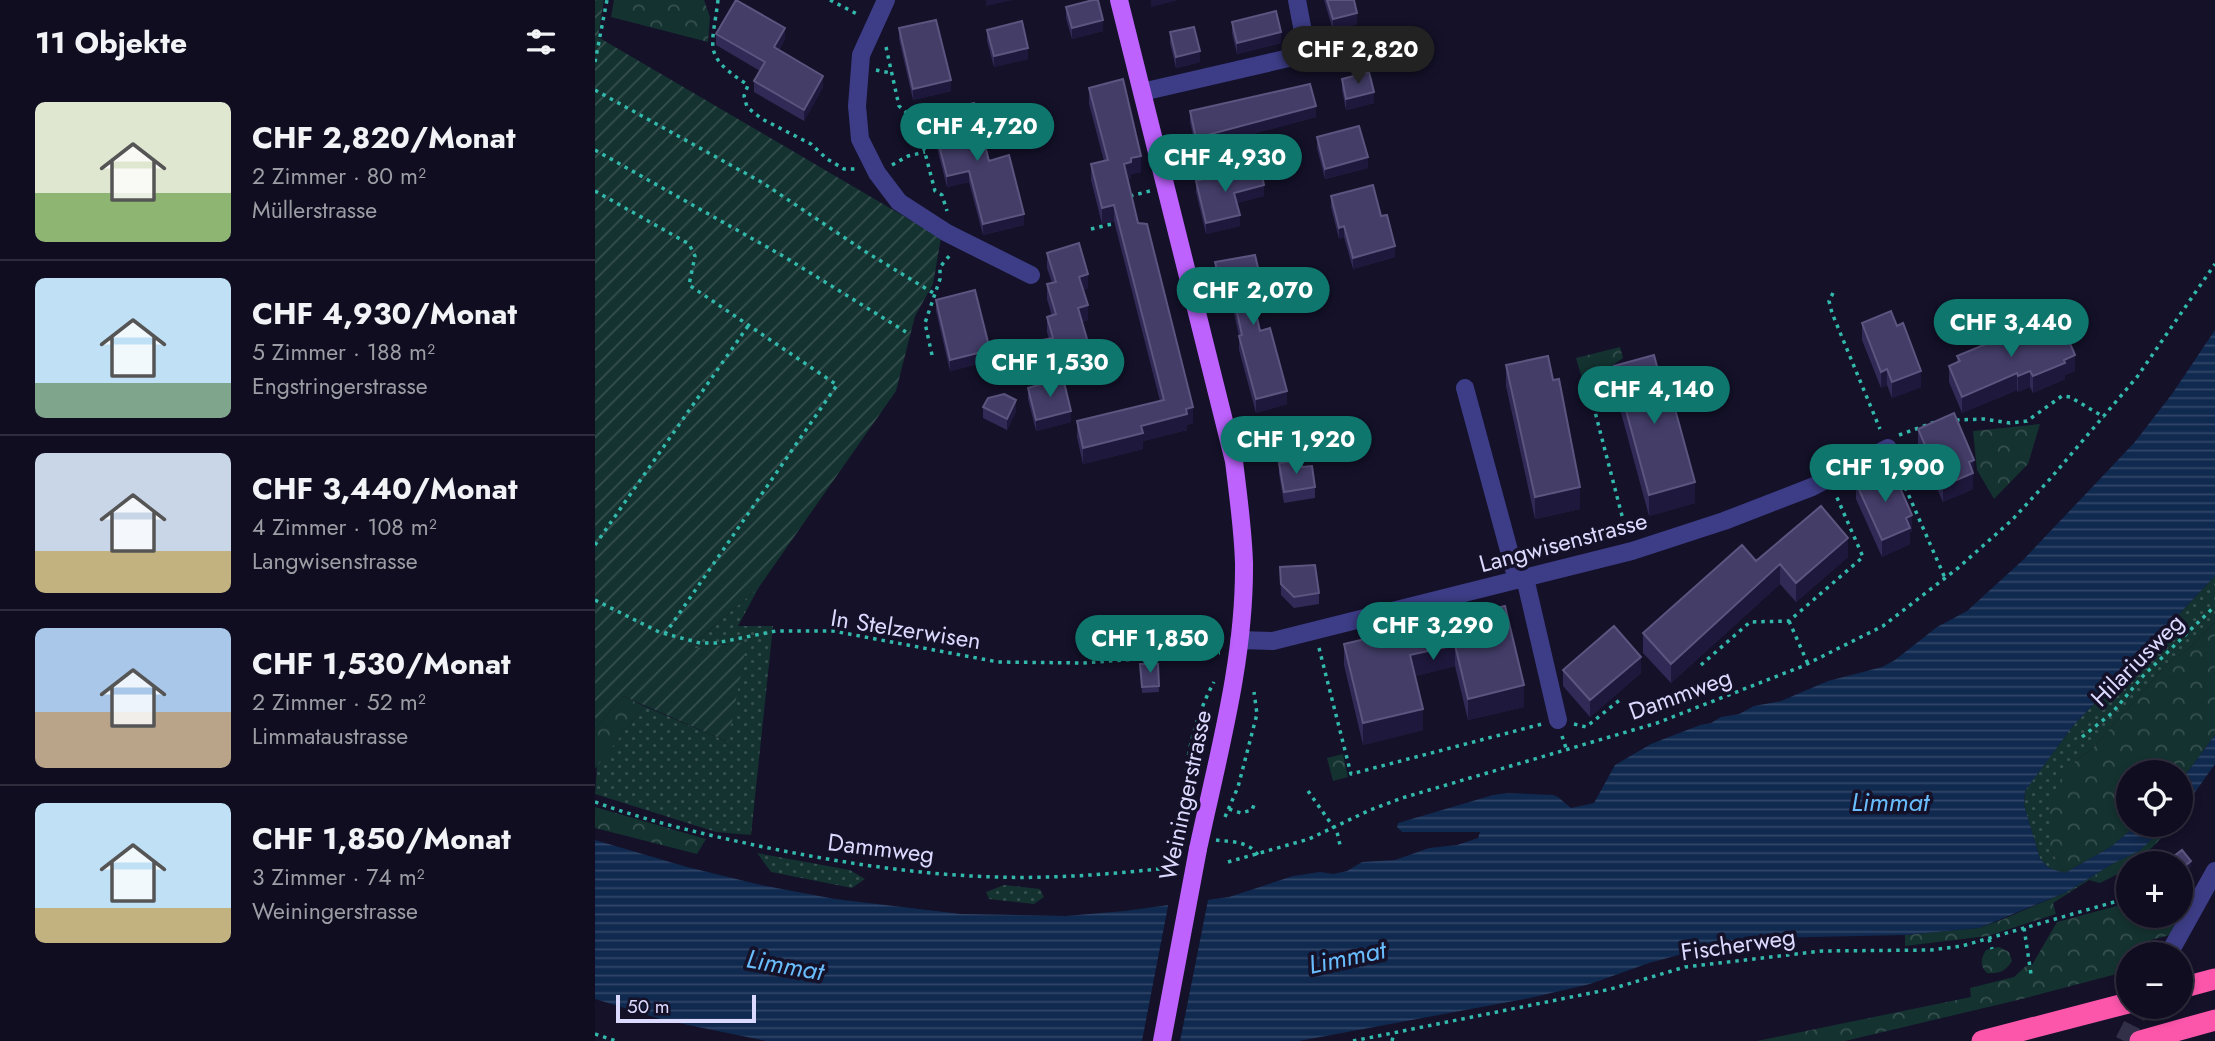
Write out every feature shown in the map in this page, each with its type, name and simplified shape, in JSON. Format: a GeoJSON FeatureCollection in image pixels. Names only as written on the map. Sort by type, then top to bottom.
{"type":"FeatureCollection","features":[{"type":"Feature","properties":{"kind":"highway"},"geometry":{"type":"LineString","coordinates":[[2193,985],[2215,979]]}},
{"type":"Feature","properties":{"kind":"highway"},"geometry":{"type":"LineString","coordinates":[[1982,1041],[2116,1006]]}},
{"type":"Feature","properties":{"kind":"highway"},"geometry":{"type":"LineString","coordinates":[[2140,1041],[2215,1020]]}},
{"type":"Feature","properties":{"kind":"main road","name":"Weiningerstrasse"},"geometry":{"type":"LineString","coordinates":[[1119,0],[1234,461],[1244,564],[1239,640],[1232,688],[1196,849],[1162,1041]]}},
{"type":"Feature","properties":{"kind":"street"},"geometry":{"type":"LineString","coordinates":[[886,0],[861,55],[857,106],[860,138],[874,168],[899,202],[961,240],[1031,275]]}},
{"type":"Feature","properties":{"kind":"street"},"geometry":{"type":"LineString","coordinates":[[1297,0],[1307,53]]}},
{"type":"Feature","properties":{"kind":"street"},"geometry":{"type":"LineString","coordinates":[[1142,92],[1371,38]]}},
{"type":"Feature","properties":{"kind":"street"},"geometry":{"type":"LineString","coordinates":[[1465,388],[1489,484],[1521,579],[1558,720]]}},
{"type":"Feature","properties":{"kind":"street","name":"Langwisenstrasse"},"geometry":{"type":"LineString","coordinates":[[1239,640],[1273,641],[1632,551],[1724,521],[1812,487],[1891,443]]}},
{"type":"Feature","properties":{"kind":"street"},"geometry":{"type":"LineString","coordinates":[[2176,942],[2215,872]]}},
{"type":"Feature","properties":{"kind":"path"},"geometry":{"type":"LineString","coordinates":[[595,62],[607,0]]}},
{"type":"Feature","properties":{"kind":"path"},"geometry":{"type":"LineString","coordinates":[[718,0],[712,46],[714,55],[718,64],[748,85],[744,96],[747,107],[761,118],[811,144],[827,159],[844,169],[874,168],[925,152]]}},
{"type":"Feature","properties":{"kind":"path"},"geometry":{"type":"LineString","coordinates":[[830,0],[876,22]]}},
{"type":"Feature","properties":{"kind":"path"},"geometry":{"type":"LineString","coordinates":[[888,41],[885,47],[899,106],[917,122],[935,191],[942,195],[948,216],[957,223],[961,240],[940,267],[940,279],[925,323],[932,355]]}},
{"type":"Feature","properties":{"kind":"path"},"geometry":{"type":"LineString","coordinates":[[595,90],[763,183],[866,252],[935,294]]}},
{"type":"Feature","properties":{"kind":"path"},"geometry":{"type":"LineString","coordinates":[[595,150],[783,256],[906,332]]}},
{"type":"Feature","properties":{"kind":"path"},"geometry":{"type":"LineString","coordinates":[[1133,207],[1130,196],[1154,190]]}},
{"type":"Feature","properties":{"kind":"path"},"geometry":{"type":"LineString","coordinates":[[595,191],[689,244],[695,256],[689,285],[837,385],[665,634]]}},
{"type":"Feature","properties":{"kind":"path"},"geometry":{"type":"LineString","coordinates":[[1091,229],[1124,220]]}},
{"type":"Feature","properties":{"kind":"path","name":"Dammweg"},"geometry":{"type":"LineString","coordinates":[[1228,862],[1309,839],[1402,798],[1657,723],[1808,664],[1883,626],[1945,578],[2012,520],[2104,418],[2159,347],[2215,264]]}},
{"type":"Feature","properties":{"kind":"path"},"geometry":{"type":"LineString","coordinates":[[1833,293],[1829,300],[1832,313],[1880,429]]}},
{"type":"Feature","properties":{"kind":"path"},"geometry":{"type":"LineString","coordinates":[[595,545],[748,326]]}},
{"type":"Feature","properties":{"kind":"path"},"geometry":{"type":"LineString","coordinates":[[1587,381],[1632,551]]}},
{"type":"Feature","properties":{"kind":"path"},"geometry":{"type":"LineString","coordinates":[[1949,420],[1984,419],[2010,424],[2027,421],[2062,396],[2070,397],[2104,418]]}},
{"type":"Feature","properties":{"kind":"path"},"geometry":{"type":"LineString","coordinates":[[1941,421],[1933,421],[1891,443],[1945,578]]}},
{"type":"Feature","properties":{"kind":"path"},"geometry":{"type":"LineString","coordinates":[[1701,665],[1750,622],[1789,621],[1863,557],[1829,478]]}},
{"type":"Feature","properties":{"kind":"path","name":"In Stelzerwisen"},"geometry":{"type":"LineString","coordinates":[[595,600],[665,634],[687,641],[716,643],[776,631],[833,631],[998,662],[1083,663],[1220,653]]}},
{"type":"Feature","properties":{"kind":"path","name":"Hilariusweg"},"geometry":{"type":"LineString","coordinates":[[2082,737],[2112,713],[2143,676],[2215,606]]}},
{"type":"Feature","properties":{"kind":"path"},"geometry":{"type":"LineString","coordinates":[[1789,621],[1808,664]]}},
{"type":"Feature","properties":{"kind":"path"},"geometry":{"type":"LineString","coordinates":[[1315,630],[1351,774],[1558,720],[1586,727],[1621,699]]}},
{"type":"Feature","properties":{"kind":"path"},"geometry":{"type":"LineString","coordinates":[[1185,826],[1182,798],[1194,733],[1212,684]]}},
{"type":"Feature","properties":{"kind":"path"},"geometry":{"type":"LineString","coordinates":[[1220,826],[1238,787],[1257,714],[1254,692]]}},
{"type":"Feature","properties":{"kind":"path"},"geometry":{"type":"LineString","coordinates":[[1308,791],[1334,829],[1340,845]]}},
{"type":"Feature","properties":{"kind":"path","name":"Dammweg"},"geometry":{"type":"LineString","coordinates":[[595,802],[635,817],[722,839],[864,866],[978,875],[1045,877],[1169,868],[1179,849],[1196,849]]}},
{"type":"Feature","properties":{"kind":"path"},"geometry":{"type":"LineString","coordinates":[[1229,809],[1241,813],[1252,810],[1254,805]]}},
{"type":"Feature","properties":{"kind":"path"},"geometry":{"type":"LineString","coordinates":[[1216,840],[1218,833]]}},
{"type":"Feature","properties":{"kind":"path"},"geometry":{"type":"LineString","coordinates":[[1196,849],[1216,840],[1241,842],[1253,847],[1258,855]]}},
{"type":"Feature","properties":{"kind":"path","name":"Fischerweg"},"geometry":{"type":"LineString","coordinates":[[1353,1041],[1611,989],[1685,967],[1822,951],[1931,950],[1989,939],[2116,901]]}},
{"type":"Feature","properties":{"kind":"path"},"geometry":{"type":"LineString","coordinates":[[2024,928],[2031,974]]}},
{"type":"Feature","properties":{"kind":"path"},"geometry":{"type":"LineString","coordinates":[[1989,939],[1992,949]]}},
{"type":"Feature","properties":{"kind":"path"},"geometry":{"type":"LineString","coordinates":[[1392,1041],[1394,1033]]}},
{"type":"Feature","properties":{"kind":"path"},"geometry":{"type":"LineString","coordinates":[[597,1035],[616,1041]]}},
{"type":"Feature","properties":{"kind":"green space"},"geometry":{"type":"Polygon","coordinates":[[[595,0],[604,0],[598,37],[941,238],[933,284],[915,316],[896,391],[759,587],[688,649],[747,642],[728,742],[623,696],[595,729],[595,0]]]}},
{"type":"Feature","properties":{"kind":"green space"},"geometry":{"type":"Polygon","coordinates":[[[614,0],[704,0],[710,17],[708,42],[611,17],[614,0]]]}},
{"type":"Feature","properties":{"kind":"green space"},"geometry":{"type":"Polygon","coordinates":[[[1620,347],[1623,358],[1584,385],[1576,358],[1620,347]]]}},
{"type":"Feature","properties":{"kind":"green space"},"geometry":{"type":"Polygon","coordinates":[[[2040,424],[2028,464],[1994,499],[1977,470],[1973,431],[2040,424]]]}},
{"type":"Feature","properties":{"kind":"green space"},"geometry":{"type":"Polygon","coordinates":[[[2215,576],[2215,622],[2191,647],[2168,663],[2093,748],[2073,763],[2050,849],[2065,873],[2049,868],[2040,859],[2024,805],[2025,790],[2072,727],[2215,576]]]}},
{"type":"Feature","properties":{"kind":"green space"},"geometry":{"type":"Polygon","coordinates":[[[759,587],[738,626],[773,626],[751,835],[716,832],[595,794],[597,766],[644,706],[728,742],[727,644],[687,650],[759,587]]]}},
{"type":"Feature","properties":{"kind":"green space"},"geometry":{"type":"Polygon","coordinates":[[[2215,622],[2215,735],[2193,765],[2193,760],[2116,760],[2116,837],[2123,837],[2065,873],[2050,849],[2050,798],[2073,763],[2093,748],[2168,663],[2191,647],[2215,622]]]}},
{"type":"Feature","properties":{"kind":"green space"},"geometry":{"type":"Polygon","coordinates":[[[623,696],[644,706],[595,769],[595,729],[623,696]]]}},
{"type":"Feature","properties":{"kind":"green space"},"geometry":{"type":"Polygon","coordinates":[[[1343,754],[1348,777],[1333,781],[1327,758],[1343,754]]]}},
{"type":"Feature","properties":{"kind":"green space"},"geometry":{"type":"Polygon","coordinates":[[[595,807],[706,839],[697,854],[595,828],[595,807]]]}},
{"type":"Feature","properties":{"kind":"green space"},"geometry":{"type":"Polygon","coordinates":[[[2154,837],[2162,837],[2149,851],[2137,851],[2154,837]]]}},
{"type":"Feature","properties":{"kind":"green space"},"geometry":{"type":"Polygon","coordinates":[[[757,853],[850,870],[865,879],[852,888],[771,872],[757,853]]]}},
{"type":"Feature","properties":{"kind":"green space"},"geometry":{"type":"Polygon","coordinates":[[[2116,862],[2116,875],[2100,883],[2089,880],[2053,903],[2056,914],[1988,936],[1905,946],[1905,935],[1979,928],[2001,920],[2067,892],[2116,862]]]}},
{"type":"Feature","properties":{"kind":"green space"},"geometry":{"type":"Polygon","coordinates":[[[1004,885],[1040,889],[1044,897],[1034,904],[989,899],[986,892],[1004,885]]]}},
{"type":"Feature","properties":{"kind":"green space"},"geometry":{"type":"Polygon","coordinates":[[[2116,906],[2116,928],[2173,928],[2170,935],[2151,942],[2116,942],[2116,974],[1845,1041],[1757,1041],[1971,997],[1970,988],[2014,977],[2026,966],[2032,965],[2057,922],[2116,906]]]}},
{"type":"Feature","properties":{"kind":"green space"},"geometry":{"type":"Polygon","coordinates":[[[1999,947],[2009,952],[2012,961],[2002,971],[1987,973],[1982,965],[1984,953],[1999,947]]]}},
{"type":"Feature","properties":{"kind":"water","name":"Limmat"},"geometry":{"type":"Polygon","coordinates":[[[2215,330],[2215,576],[2072,727],[2025,791],[2024,805],[2040,859],[2049,868],[2065,873],[2123,837],[2155,837],[2139,851],[2116,851],[2116,862],[2067,892],[1979,928],[1905,935],[1769,938],[1712,946],[1649,963],[1590,984],[1530,998],[1299,1041],[766,1041],[664,1020],[595,999],[595,840],[687,867],[835,899],[961,914],[1066,916],[1229,897],[1293,876],[1320,872],[1333,874],[1347,871],[1362,862],[1395,860],[1429,848],[1457,845],[1478,838],[1480,832],[1402,832],[1397,827],[1398,823],[1493,795],[1553,795],[1571,808],[1594,803],[1615,765],[1651,744],[1721,717],[1739,714],[1754,706],[1781,701],[1828,681],[1882,667],[1937,627],[1967,611],[2023,560],[2134,443],[2172,394],[2215,330]]]}},
{"type":"Feature","properties":{"kind":"water"},"geometry":{"type":"Polygon","coordinates":[[[2215,735],[2215,764],[2193,795],[2193,765],[2215,735]]]}},
{"type":"Feature","properties":{"kind":"pier"},"geometry":{"type":"Polygon","coordinates":[[[1209,895],[1180,1041],[1142,1041],[1169,901],[1209,895]]]}},
{"type":"Feature","properties":{"kind":"building"},"geometry":{"type":"Polygon","coordinates":[[[736,0],[785,28],[774,47],[823,76],[804,110],[754,81],[765,62],[716,34],[736,0]]]}},
{"type":"Feature","properties":{"kind":"building"},"geometry":{"type":"Polygon","coordinates":[[[1098,0],[1103,20],[1072,28],[1066,7],[1098,0]]]}},
{"type":"Feature","properties":{"kind":"building"},"geometry":{"type":"Polygon","coordinates":[[[1327,0],[1354,0],[1357,13],[1333,19],[1327,0]]]}},
{"type":"Feature","properties":{"kind":"building"},"geometry":{"type":"Polygon","coordinates":[[[1276,11],[1281,32],[1237,43],[1232,22],[1276,11]]]}},
{"type":"Feature","properties":{"kind":"building"},"geometry":{"type":"Polygon","coordinates":[[[936,20],[951,80],[913,89],[899,28],[936,20]]]}},
{"type":"Feature","properties":{"kind":"building"},"geometry":{"type":"Polygon","coordinates":[[[1022,21],[1028,48],[994,56],[987,30],[1022,21]]]}},
{"type":"Feature","properties":{"kind":"building"},"geometry":{"type":"Polygon","coordinates":[[[1194,27],[1200,51],[1176,57],[1170,32],[1194,27]]]}},
{"type":"Feature","properties":{"kind":"building"},"geometry":{"type":"Polygon","coordinates":[[[1369,72],[1374,92],[1346,99],[1342,79],[1369,72]]]}},
{"type":"Feature","properties":{"kind":"building"},"geometry":{"type":"Polygon","coordinates":[[[1123,79],[1141,156],[1131,158],[1131,162],[1124,164],[1138,223],[1147,224],[1193,407],[1186,409],[1187,414],[1141,426],[1143,433],[1083,448],[1077,421],[1164,400],[1114,205],[1102,208],[1091,164],[1108,160],[1089,88],[1123,79]]]}},
{"type":"Feature","properties":{"kind":"building"},"geometry":{"type":"Polygon","coordinates":[[[1310,84],[1316,106],[1196,138],[1190,111],[1310,84]]]}},
{"type":"Feature","properties":{"kind":"building"},"geometry":{"type":"Polygon","coordinates":[[[974,103],[989,161],[1009,155],[1024,214],[983,224],[969,171],[947,176],[931,114],[974,103]]]}},
{"type":"Feature","properties":{"kind":"building"},"geometry":{"type":"Polygon","coordinates":[[[1359,126],[1368,157],[1325,169],[1317,137],[1359,126]]]}},
{"type":"Feature","properties":{"kind":"building"},"geometry":{"type":"Polygon","coordinates":[[[1261,171],[1264,185],[1234,193],[1240,215],[1206,223],[1196,181],[1228,173],[1229,179],[1261,171]]]}},
{"type":"Feature","properties":{"kind":"building"},"geometry":{"type":"Polygon","coordinates":[[[1373,185],[1381,216],[1387,215],[1395,246],[1353,258],[1344,226],[1339,228],[1331,196],[1373,185]]]}},
{"type":"Feature","properties":{"kind":"building"},"geometry":{"type":"Polygon","coordinates":[[[1079,243],[1088,274],[1079,277],[1088,305],[1078,308],[1087,339],[1006,362],[1003,347],[1053,338],[1047,317],[1056,314],[1047,284],[1056,282],[1047,253],[1079,243]]]}},
{"type":"Feature","properties":{"kind":"building"},"geometry":{"type":"Polygon","coordinates":[[[1255,255],[1264,293],[1252,296],[1260,331],[1270,328],[1287,391],[1256,399],[1239,336],[1242,335],[1229,276],[1219,278],[1215,262],[1255,255]]]}},
{"type":"Feature","properties":{"kind":"building"},"geometry":{"type":"Polygon","coordinates":[[[975,290],[990,350],[950,360],[936,300],[975,290]]]}},
{"type":"Feature","properties":{"kind":"building"},"geometry":{"type":"Polygon","coordinates":[[[1891,311],[1897,326],[1903,323],[1921,371],[1892,382],[1887,369],[1881,372],[1862,323],[1891,311]]]}},
{"type":"Feature","properties":{"kind":"building"},"geometry":{"type":"Polygon","coordinates":[[[2061,322],[2075,355],[2064,360],[2065,363],[2033,376],[2030,371],[2018,376],[2017,373],[1962,397],[1949,366],[1960,361],[1957,356],[2003,337],[2007,345],[2061,322]]]}},
{"type":"Feature","properties":{"kind":"building"},"geometry":{"type":"Polygon","coordinates":[[[1654,355],[1660,378],[1666,376],[1695,482],[1649,495],[1614,366],[1654,355]]]}},
{"type":"Feature","properties":{"kind":"building"},"geometry":{"type":"Polygon","coordinates":[[[1548,356],[1553,380],[1559,379],[1580,487],[1535,497],[1506,365],[1548,356]]]}},
{"type":"Feature","properties":{"kind":"building"},"geometry":{"type":"Polygon","coordinates":[[[1063,378],[1071,411],[1036,420],[1028,388],[1063,378]]]}},
{"type":"Feature","properties":{"kind":"building"},"geometry":{"type":"Polygon","coordinates":[[[1004,394],[1016,400],[1007,419],[983,407],[988,398],[1004,394]]]}},
{"type":"Feature","properties":{"kind":"building"},"geometry":{"type":"Polygon","coordinates":[[[1954,413],[1974,460],[1969,462],[1973,473],[1943,486],[1918,429],[1954,413]]]}},
{"type":"Feature","properties":{"kind":"building"},"geometry":{"type":"Polygon","coordinates":[[[1301,460],[1302,467],[1312,466],[1315,487],[1284,492],[1279,463],[1301,460]]]}},
{"type":"Feature","properties":{"kind":"building"},"geometry":{"type":"Polygon","coordinates":[[[1888,469],[1894,482],[1897,481],[1912,515],[1906,518],[1910,528],[1882,540],[1856,483],[1888,469]]]}},
{"type":"Feature","properties":{"kind":"building"},"geometry":{"type":"Polygon","coordinates":[[[1821,506],[1848,538],[1796,583],[1780,564],[1671,664],[1643,633],[1742,545],[1756,561],[1821,506]]]}},
{"type":"Feature","properties":{"kind":"building"},"geometry":{"type":"Polygon","coordinates":[[[1315,565],[1319,593],[1294,597],[1281,584],[1280,567],[1315,565]]]}},
{"type":"Feature","properties":{"kind":"building"},"geometry":{"type":"Polygon","coordinates":[[[1505,606],[1524,685],[1468,699],[1455,645],[1410,655],[1423,709],[1363,723],[1344,644],[1505,606]]]}},
{"type":"Feature","properties":{"kind":"building"},"geometry":{"type":"Polygon","coordinates":[[[1614,626],[1641,657],[1590,700],[1563,670],[1614,626]]]}},
{"type":"Feature","properties":{"kind":"building"},"geometry":{"type":"Polygon","coordinates":[[[1140,664],[1158,664],[1159,686],[1142,687],[1140,664]]]}},
{"type":"Feature","properties":{"kind":"tunnel"},"geometry":{"type":"LineString","coordinates":[[2124,1041],[2135,1019]]}}]}
